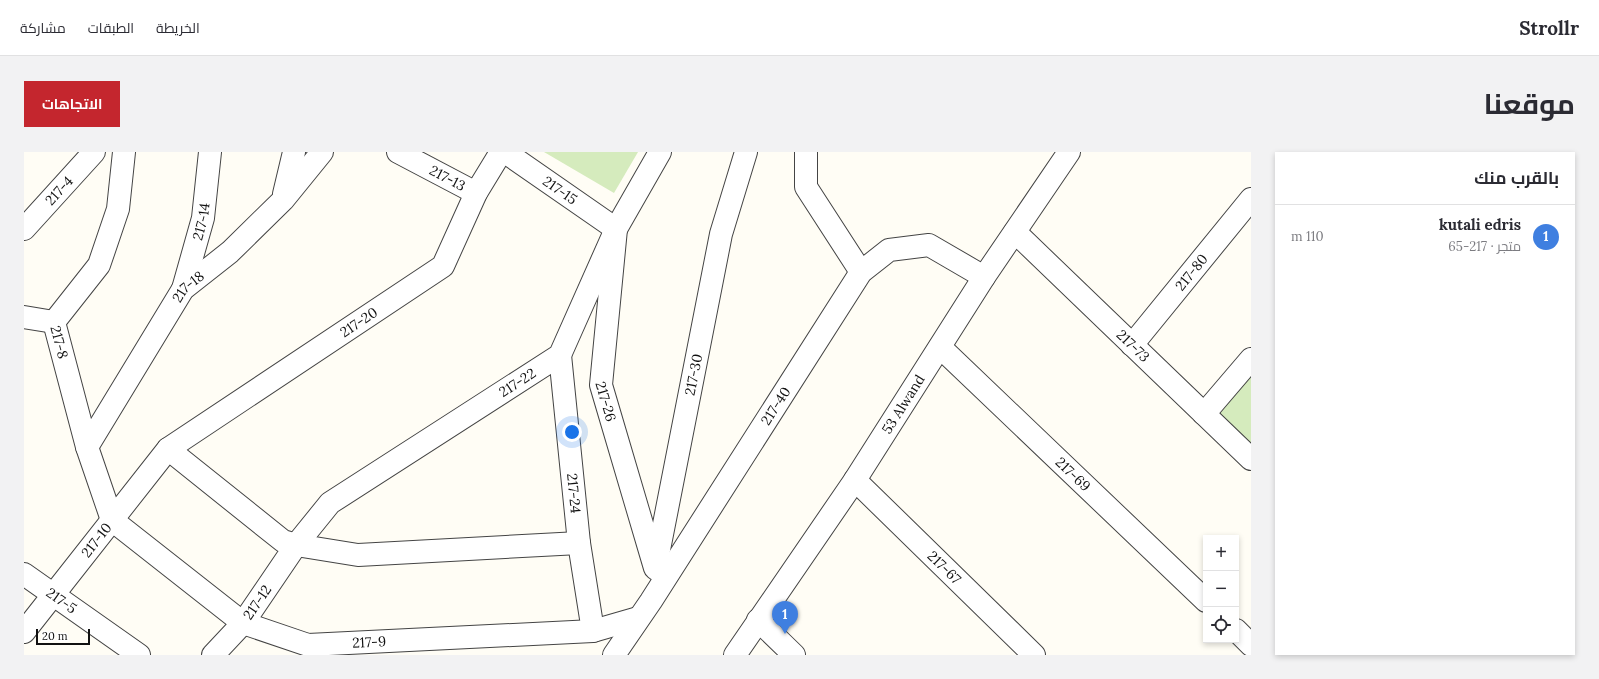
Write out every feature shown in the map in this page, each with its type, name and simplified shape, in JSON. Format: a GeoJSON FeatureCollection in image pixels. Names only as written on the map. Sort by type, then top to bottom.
{"type":"FeatureCollection","features":[{"type":"Feature","properties":{"kind":"street","name":"217-4"},"geometry":{"type":"LineString","coordinates":[[24,229],[94,152]]}},
{"type":"Feature","properties":{"kind":"street","name":"217-8"},"geometry":{"type":"LineString","coordinates":[[112,520],[87,446],[54,322],[99,266],[118,209],[124,152]]}},
{"type":"Feature","properties":{"kind":"street","name":"217-14"},"geometry":{"type":"LineString","coordinates":[[183,289],[203,218],[210,152]]}},
{"type":"Feature","properties":{"kind":"street"},"geometry":{"type":"LineString","coordinates":[[283,200],[294,152]]}},
{"type":"Feature","properties":{"kind":"street","name":"217-18"},"geometry":{"type":"LineString","coordinates":[[87,446],[183,289],[230,252],[283,200],[322,152]]}},
{"type":"Feature","properties":{"kind":"street","name":"217-13"},"geometry":{"type":"LineString","coordinates":[[398,152],[476,193]]}},
{"type":"Feature","properties":{"kind":"street","name":"217-20"},"geometry":{"type":"LineString","coordinates":[[168,449],[443,266],[476,193],[501,152]]}},
{"type":"Feature","properties":{"kind":"street","name":"217-15"},"geometry":{"type":"LineString","coordinates":[[505,152],[616,228]]}},
{"type":"Feature","properties":{"kind":"street"},"geometry":{"type":"LineString","coordinates":[[560,355],[616,228],[660,152]]}},
{"type":"Feature","properties":{"kind":"street","name":"217-30"},"geometry":{"type":"LineString","coordinates":[[638,618],[651,601],[661,572],[721,234],[746,152]]}},
{"type":"Feature","properties":{"kind":"street"},"geometry":{"type":"LineString","coordinates":[[806,152],[806,187],[861,272]]}},
{"type":"Feature","properties":{"kind":"street","name":"53 Alwand"},"geometry":{"type":"LineString","coordinates":[[735,655],[855,480],[984,278],[1069,152]]}},
{"type":"Feature","properties":{"kind":"street","name":"217-80"},"geometry":{"type":"LineString","coordinates":[[1132,345],[1251,199]]}},
{"type":"Feature","properties":{"kind":"street","name":"217-26"},"geometry":{"type":"LineString","coordinates":[[616,228],[601,385],[661,572]]}},
{"type":"Feature","properties":{"kind":"street","name":"217-73"},"geometry":{"type":"LineString","coordinates":[[1015,232],[1251,459]]}},
{"type":"Feature","properties":{"kind":"street","name":"217-40"},"geometry":{"type":"LineString","coordinates":[[661,572],[861,272],[888,250],[928,245],[984,278]]}},
{"type":"Feature","properties":{"kind":"street"},"geometry":{"type":"LineString","coordinates":[[24,317],[54,322]]}},
{"type":"Feature","properties":{"kind":"street","name":"217-69"},"geometry":{"type":"LineString","coordinates":[[940,346],[1203,599]]}},
{"type":"Feature","properties":{"kind":"street","name":"217-24"},"geometry":{"type":"LineString","coordinates":[[560,355],[580,543],[593,632]]}},
{"type":"Feature","properties":{"kind":"street","name":"217-22"},"geometry":{"type":"LineString","coordinates":[[296,545],[330,503],[560,355]]}},
{"type":"Feature","properties":{"kind":"street"},"geometry":{"type":"LineString","coordinates":[[1204,414],[1251,360]]}},
{"type":"Feature","properties":{"kind":"street"},"geometry":{"type":"LineString","coordinates":[[168,449],[283,541],[296,545],[358,555],[580,543]]}},
{"type":"Feature","properties":{"kind":"street","name":"217-10"},"geometry":{"type":"LineString","coordinates":[[24,632],[168,449]]}},
{"type":"Feature","properties":{"kind":"street","name":"217-67"},"geometry":{"type":"LineString","coordinates":[[855,480],[1034,655]]}},
{"type":"Feature","properties":{"kind":"street","name":"217-9"},"geometry":{"type":"LineString","coordinates":[[112,520],[243,623],[308,645],[593,632],[638,618]]}},
{"type":"Feature","properties":{"kind":"street","name":"217-12"},"geometry":{"type":"LineString","coordinates":[[213,655],[243,623],[296,545]]}},
{"type":"Feature","properties":{"kind":"street","name":"217-5"},"geometry":{"type":"LineString","coordinates":[[24,574],[139,655]]}},
{"type":"Feature","properties":{"kind":"street"},"geometry":{"type":"LineString","coordinates":[[614,655],[638,618]]}},
{"type":"Feature","properties":{"kind":"street"},"geometry":{"type":"LineString","coordinates":[[758,620],[794,655]]}},
{"type":"Feature","properties":{"kind":"green space"},"geometry":{"type":"Polygon","coordinates":[[[544,152],[638,152],[614,193],[544,152]]]}},
{"type":"Feature","properties":{"kind":"green space"},"geometry":{"type":"Polygon","coordinates":[[[1251,373],[1251,453],[1213,413],[1251,373]]]}},
{"type":"Feature","properties":{"kind":"place","name":"kutali edris"},"geometry":{"type":"Point","coordinates":[785,634]}}]}
